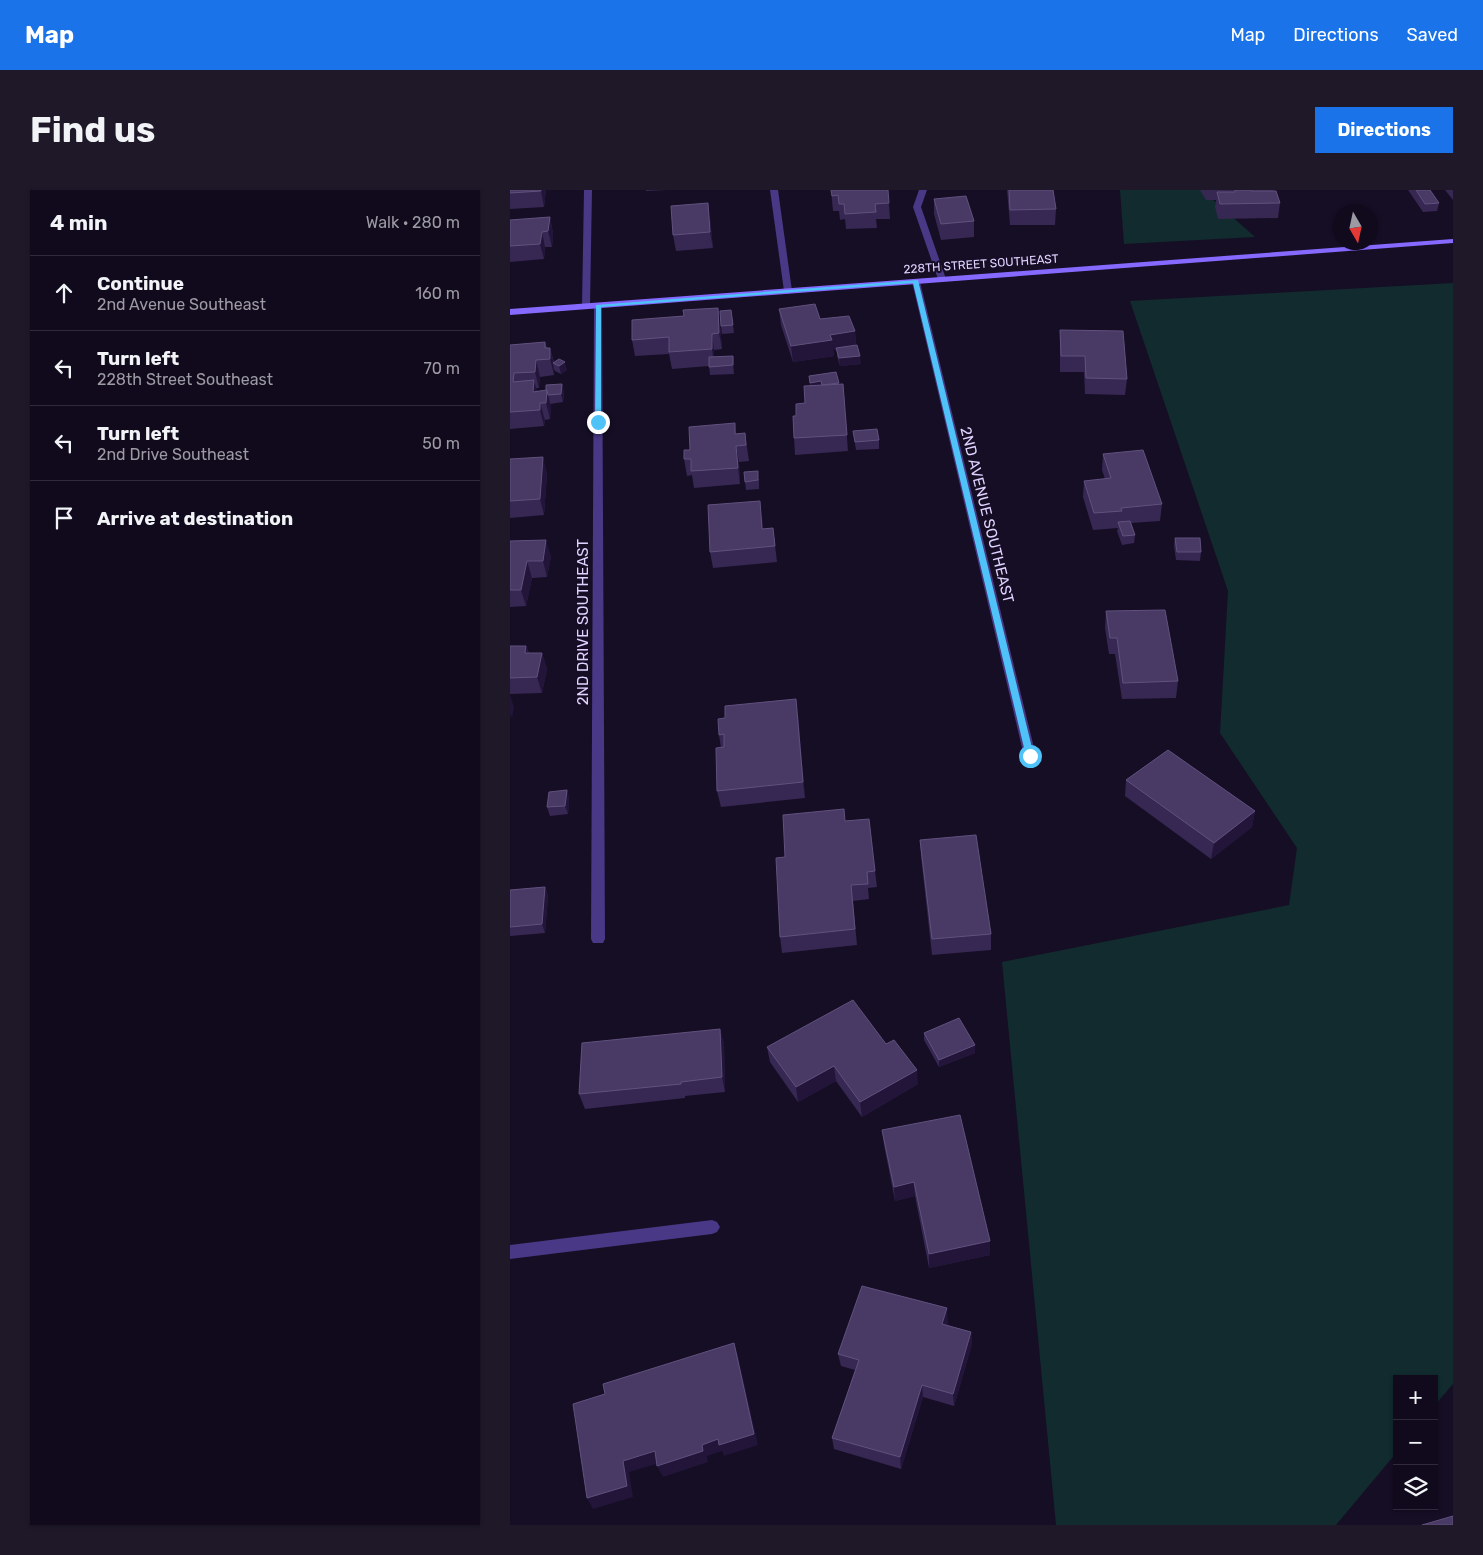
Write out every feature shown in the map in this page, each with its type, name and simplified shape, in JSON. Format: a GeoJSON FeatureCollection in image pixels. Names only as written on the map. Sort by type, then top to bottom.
{"type":"FeatureCollection","features":[{"type":"Feature","properties":{"kind":"main road","name":"228TH STREET SOUTHEAST"},"geometry":{"type":"LineString","coordinates":[[510,312],[1453,241]]}},
{"type":"Feature","properties":{"kind":"street"},"geometry":{"type":"LineString","coordinates":[[586,306],[588,190]]}},
{"type":"Feature","properties":{"kind":"street"},"geometry":{"type":"LineString","coordinates":[[774,190],[788,291]]}},
{"type":"Feature","properties":{"kind":"street"},"geometry":{"type":"LineString","coordinates":[[923,190],[917,207],[942,279]]}},
{"type":"Feature","properties":{"kind":"street","name":"2ND AVENUE SOUTHEAST"},"geometry":{"type":"LineString","coordinates":[[916,282],[1030,756]]}},
{"type":"Feature","properties":{"kind":"street","name":"2ND DRIVE SOUTHEAST"},"geometry":{"type":"LineString","coordinates":[[598,306],[598,939]]}},
{"type":"Feature","properties":{"kind":"street"},"geometry":{"type":"LineString","coordinates":[[510,1252],[712,1227]]}},
{"type":"Feature","properties":{"kind":"green space"},"geometry":{"type":"Polygon","coordinates":[[[1120,190],[1202,190],[1255,237],[1124,244],[1120,190]]]}},
{"type":"Feature","properties":{"kind":"green space"},"geometry":{"type":"Polygon","coordinates":[[[1453,283],[1453,1384],[1438,1401],[1438,1375],[1393,1375],[1393,1457],[1336,1525],[1056,1525],[1002,962],[1289,905],[1297,848],[1220,733],[1228,591],[1130,301],[1453,283]]]}},
{"type":"Feature","properties":{"kind":"building"},"geometry":{"type":"Polygon","coordinates":[[[510,190],[541,190],[541,191],[510,193],[510,190]]]}},
{"type":"Feature","properties":{"kind":"building"},"geometry":{"type":"Polygon","coordinates":[[[831,190],[888,190],[889,203],[875,204],[876,212],[845,214],[844,204],[839,204],[838,195],[832,196],[831,190]]]}},
{"type":"Feature","properties":{"kind":"building"},"geometry":{"type":"Polygon","coordinates":[[[1009,190],[1053,190],[1056,209],[1010,210],[1009,190]]]}},
{"type":"Feature","properties":{"kind":"building"},"geometry":{"type":"Polygon","coordinates":[[[1235,190],[1276,191],[1280,203],[1220,204],[1217,192],[1235,192],[1235,190]]]}},
{"type":"Feature","properties":{"kind":"building"},"geometry":{"type":"Polygon","coordinates":[[[1416,190],[1430,190],[1439,203],[1425,204],[1416,190]]]}},
{"type":"Feature","properties":{"kind":"building"},"geometry":{"type":"Polygon","coordinates":[[[966,196],[974,221],[941,224],[934,199],[966,196]]]}},
{"type":"Feature","properties":{"kind":"building"},"geometry":{"type":"Polygon","coordinates":[[[708,203],[710,232],[673,235],[671,206],[708,203]]]}},
{"type":"Feature","properties":{"kind":"building"},"geometry":{"type":"Polygon","coordinates":[[[550,217],[548,231],[542,232],[540,244],[510,246],[510,220],[550,217]]]}},
{"type":"Feature","properties":{"kind":"building"},"geometry":{"type":"Polygon","coordinates":[[[815,304],[820,319],[849,316],[855,331],[830,335],[832,340],[791,346],[779,309],[815,304]]]}},
{"type":"Feature","properties":{"kind":"building"},"geometry":{"type":"Polygon","coordinates":[[[718,308],[719,333],[712,334],[712,349],[669,352],[669,337],[632,340],[632,320],[684,316],[683,310],[718,308]]]}},
{"type":"Feature","properties":{"kind":"building"},"geometry":{"type":"Polygon","coordinates":[[[731,310],[733,325],[721,326],[720,311],[731,310]]]}},
{"type":"Feature","properties":{"kind":"building"},"geometry":{"type":"Polygon","coordinates":[[[1060,330],[1123,331],[1127,379],[1086,378],[1085,356],[1061,356],[1060,330]]]}},
{"type":"Feature","properties":{"kind":"building"},"geometry":{"type":"Polygon","coordinates":[[[545,342],[545,348],[550,348],[550,359],[536,360],[535,372],[514,373],[513,382],[534,380],[533,392],[547,390],[546,403],[540,403],[540,410],[510,412],[510,345],[545,342]]]}},
{"type":"Feature","properties":{"kind":"building"},"geometry":{"type":"Polygon","coordinates":[[[857,345],[860,356],[839,358],[836,348],[857,345]]]}},
{"type":"Feature","properties":{"kind":"building"},"geometry":{"type":"Polygon","coordinates":[[[733,356],[733,365],[709,367],[709,357],[733,356]]]}},
{"type":"Feature","properties":{"kind":"building"},"geometry":{"type":"Polygon","coordinates":[[[559,359],[565,362],[559,366],[553,363],[559,359]]]}},
{"type":"Feature","properties":{"kind":"building"},"geometry":{"type":"Polygon","coordinates":[[[836,372],[839,383],[822,385],[821,381],[810,383],[809,376],[836,372]]]}},
{"type":"Feature","properties":{"kind":"building"},"geometry":{"type":"Polygon","coordinates":[[[562,384],[561,394],[548,395],[546,385],[562,384]]]}},
{"type":"Feature","properties":{"kind":"building"},"geometry":{"type":"Polygon","coordinates":[[[843,384],[847,435],[794,438],[793,416],[796,416],[796,404],[805,403],[804,386],[843,384]]]}},
{"type":"Feature","properties":{"kind":"building"},"geometry":{"type":"Polygon","coordinates":[[[735,423],[735,434],[745,433],[746,445],[736,446],[738,468],[691,471],[691,459],[684,459],[684,450],[690,450],[689,427],[735,423]]]}},
{"type":"Feature","properties":{"kind":"building"},"geometry":{"type":"Polygon","coordinates":[[[877,429],[879,440],[855,442],[853,431],[877,429]]]}},
{"type":"Feature","properties":{"kind":"building"},"geometry":{"type":"Polygon","coordinates":[[[1143,450],[1162,504],[1121,508],[1122,511],[1094,513],[1084,481],[1111,478],[1103,454],[1143,450]]]}},
{"type":"Feature","properties":{"kind":"building"},"geometry":{"type":"Polygon","coordinates":[[[543,457],[540,499],[510,501],[510,459],[543,457]]]}},
{"type":"Feature","properties":{"kind":"building"},"geometry":{"type":"Polygon","coordinates":[[[758,471],[758,480],[745,482],[744,472],[758,471]]]}},
{"type":"Feature","properties":{"kind":"building"},"geometry":{"type":"Polygon","coordinates":[[[760,501],[762,529],[773,528],[775,546],[710,552],[708,505],[760,501]]]}},
{"type":"Feature","properties":{"kind":"building"},"geometry":{"type":"Polygon","coordinates":[[[1130,521],[1135,535],[1123,536],[1118,522],[1130,521]]]}},
{"type":"Feature","properties":{"kind":"building"},"geometry":{"type":"Polygon","coordinates":[[[1175,538],[1200,538],[1201,552],[1177,552],[1175,538]]]}},
{"type":"Feature","properties":{"kind":"building"},"geometry":{"type":"Polygon","coordinates":[[[546,540],[543,561],[527,561],[521,590],[510,590],[510,541],[546,540]]]}},
{"type":"Feature","properties":{"kind":"building"},"geometry":{"type":"Polygon","coordinates":[[[1165,610],[1178,681],[1123,683],[1117,638],[1110,638],[1106,611],[1165,610]]]}},
{"type":"Feature","properties":{"kind":"building"},"geometry":{"type":"Polygon","coordinates":[[[510,646],[526,646],[525,653],[542,653],[537,677],[510,678],[510,646]]]}},
{"type":"Feature","properties":{"kind":"building"},"geometry":{"type":"Polygon","coordinates":[[[796,699],[803,782],[717,791],[716,748],[724,747],[724,734],[719,735],[718,719],[725,718],[725,706],[796,699]]]}},
{"type":"Feature","properties":{"kind":"building"},"geometry":{"type":"Polygon","coordinates":[[[1168,750],[1255,811],[1214,843],[1126,780],[1168,750]]]}},
{"type":"Feature","properties":{"kind":"building"},"geometry":{"type":"Polygon","coordinates":[[[567,790],[565,806],[547,807],[549,792],[567,790]]]}},
{"type":"Feature","properties":{"kind":"building"},"geometry":{"type":"Polygon","coordinates":[[[844,809],[845,821],[869,819],[875,871],[867,872],[868,884],[851,885],[855,929],[780,937],[776,858],[785,857],[783,815],[844,809]]]}},
{"type":"Feature","properties":{"kind":"building"},"geometry":{"type":"Polygon","coordinates":[[[976,835],[991,934],[932,939],[920,840],[976,835]]]}},
{"type":"Feature","properties":{"kind":"building"},"geometry":{"type":"Polygon","coordinates":[[[545,887],[542,924],[510,927],[510,890],[545,887]]]}},
{"type":"Feature","properties":{"kind":"building"},"geometry":{"type":"Polygon","coordinates":[[[853,1000],[886,1044],[894,1040],[917,1070],[860,1102],[834,1066],[796,1087],[767,1047],[853,1000]]]}},
{"type":"Feature","properties":{"kind":"building"},"geometry":{"type":"Polygon","coordinates":[[[959,1018],[975,1045],[939,1060],[924,1033],[959,1018]]]}},
{"type":"Feature","properties":{"kind":"building"},"geometry":{"type":"Polygon","coordinates":[[[720,1029],[722,1077],[681,1082],[681,1084],[579,1094],[582,1043],[720,1029]]]}},
{"type":"Feature","properties":{"kind":"building"},"geometry":{"type":"Polygon","coordinates":[[[960,1115],[990,1241],[929,1254],[914,1182],[894,1187],[882,1130],[960,1115]]]}},
{"type":"Feature","properties":{"kind":"building"},"geometry":{"type":"Polygon","coordinates":[[[862,1286],[947,1308],[942,1324],[971,1332],[953,1394],[922,1385],[900,1457],[832,1438],[859,1360],[838,1354],[862,1286]]]}},
{"type":"Feature","properties":{"kind":"building"},"geometry":{"type":"Polygon","coordinates":[[[734,1343],[754,1434],[719,1445],[718,1439],[702,1445],[703,1451],[657,1466],[655,1451],[623,1461],[627,1486],[587,1498],[573,1404],[605,1394],[603,1384],[734,1343]]]}},
{"type":"Feature","properties":{"kind":"building"},"geometry":{"type":"Polygon","coordinates":[[[1453,1516],[1453,1525],[1422,1525],[1453,1516]]]}},
{"type":"Feature","properties":{"kind":"route"},"geometry":{"type":"LineString","coordinates":[[598,422],[598,306],[916,282],[1030,756]]}}]}
